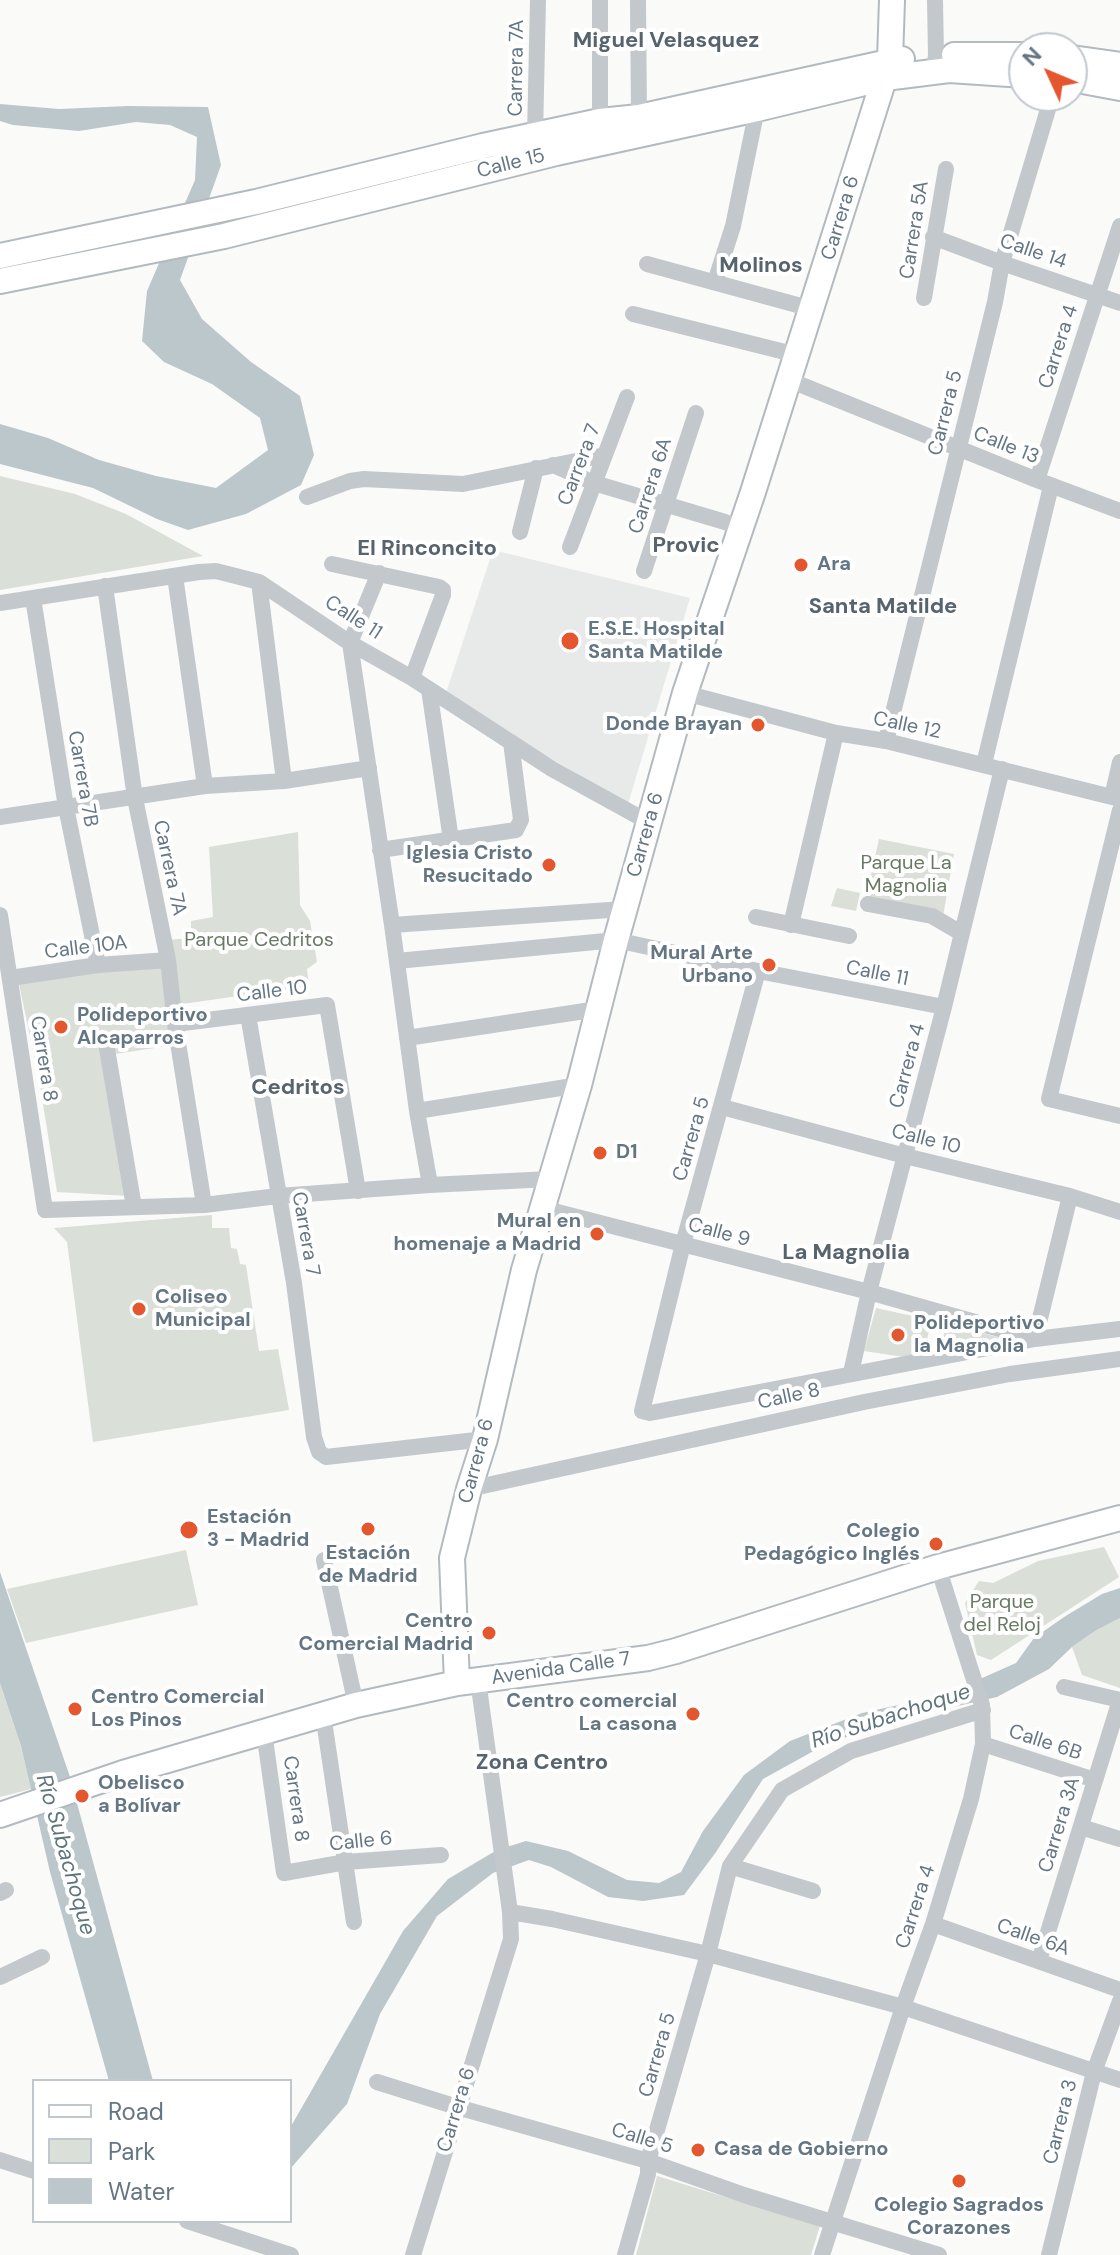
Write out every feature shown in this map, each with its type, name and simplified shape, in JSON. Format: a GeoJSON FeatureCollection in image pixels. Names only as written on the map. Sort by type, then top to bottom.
{"type":"FeatureCollection","features":[{"type":"Feature","properties":{"kind":"street","name":"Carrera 7A"},"geometry":{"type":"LineString","coordinates":[[535,136],[538,0]]}},
{"type":"Feature","properties":{"kind":"street"},"geometry":{"type":"LineString","coordinates":[[600,0],[600,121]]}},
{"type":"Feature","properties":{"kind":"street"},"geometry":{"type":"LineString","coordinates":[[638,0],[639,117]]}},
{"type":"Feature","properties":{"kind":"street","name":"Carrera 6"},"geometry":{"type":"LineString","coordinates":[[413,2255],[511,1939],[500,1839],[468,1682],[452,1558],[485,1439],[524,1270],[579,1085],[624,909],[685,693],[741,529],[888,69],[892,0]]}},
{"type":"Feature","properties":{"kind":"street"},"geometry":{"type":"LineString","coordinates":[[935,0],[935,63]]}},
{"type":"Feature","properties":{"kind":"street","name":"Calle 15"},"geometry":{"type":"LineString","coordinates":[[0,256],[256,202],[483,146],[600,121],[639,117],[888,69],[1008,56]]}},
{"type":"Feature","properties":{"kind":"street"},"geometry":{"type":"LineString","coordinates":[[1088,61],[1119,68]]}},
{"type":"Feature","properties":{"kind":"street","name":"Calle 15"},"geometry":{"type":"LineString","coordinates":[[935,63],[949,70],[1008,74]]}},
{"type":"Feature","properties":{"kind":"street"},"geometry":{"type":"LineString","coordinates":[[1088,75],[1119,68]]}},
{"type":"Feature","properties":{"kind":"street","name":"Calle 15"},"geometry":{"type":"LineString","coordinates":[[0,281],[256,229],[556,153],[757,109],[888,69]]}},
{"type":"Feature","properties":{"kind":"street"},"geometry":{"type":"LineString","coordinates":[[715,282],[733,226],[757,109]]}},
{"type":"Feature","properties":{"kind":"street","name":"Carrera 5"},"geometry":{"type":"LineString","coordinates":[[886,741],[1002,263],[1047,112]]}},
{"type":"Feature","properties":{"kind":"street","name":"Carrera 5A"},"geometry":{"type":"LineString","coordinates":[[924,298],[946,169]]}},
{"type":"Feature","properties":{"kind":"street"},"geometry":{"type":"LineString","coordinates":[[256,202],[256,229]]}},
{"type":"Feature","properties":{"kind":"street","name":"Carrera 4"},"geometry":{"type":"LineString","coordinates":[[984,764],[1044,483],[1096,294],[1120,226]]}},
{"type":"Feature","properties":{"kind":"street","name":"Calle 14"},"geometry":{"type":"LineString","coordinates":[[933,237],[1120,303]]}},
{"type":"Feature","properties":{"kind":"street"},"geometry":{"type":"LineString","coordinates":[[647,264],[812,309]]}},
{"type":"Feature","properties":{"kind":"street"},"geometry":{"type":"LineString","coordinates":[[633,314],[797,355]]}},
{"type":"Feature","properties":{"kind":"street","name":"Calle 13"},"geometry":{"type":"LineString","coordinates":[[789,380],[1044,483],[1118,505]]}},
{"type":"Feature","properties":{"kind":"street","name":"Carrera 7"},"geometry":{"type":"LineString","coordinates":[[570,547],[627,397]]}},
{"type":"Feature","properties":{"kind":"street","name":"Carrera 6A"},"geometry":{"type":"LineString","coordinates":[[644,571],[696,413]]}},
{"type":"Feature","properties":{"kind":"street"},"geometry":{"type":"LineString","coordinates":[[307,497],[364,479],[463,484],[605,455]]}},
{"type":"Feature","properties":{"kind":"street"},"geometry":{"type":"LineString","coordinates":[[544,467],[741,529]]}},
{"type":"Feature","properties":{"kind":"street"},"geometry":{"type":"LineString","coordinates":[[520,532],[544,467]]}},
{"type":"Feature","properties":{"kind":"street"},"geometry":{"type":"LineString","coordinates":[[332,564],[443,590],[412,678]]}},
{"type":"Feature","properties":{"kind":"street","name":"Calle 11"},"geometry":{"type":"LineString","coordinates":[[0,603],[216,571],[259,582],[350,643],[412,678],[552,769],[650,823]]}},
{"type":"Feature","properties":{"kind":"street"},"geometry":{"type":"LineString","coordinates":[[379,573],[350,643],[430,1185]]}},
{"type":"Feature","properties":{"kind":"street"},"geometry":{"type":"LineString","coordinates":[[175,576],[205,786]]}},
{"type":"Feature","properties":{"kind":"street"},"geometry":{"type":"LineString","coordinates":[[259,582],[284,781]]}},
{"type":"Feature","properties":{"kind":"street","name":"Carrera 7A"},"geometry":{"type":"LineString","coordinates":[[105,586],[135,798],[168,960],[204,1205]]}},
{"type":"Feature","properties":{"kind":"street","name":"Carrera 7B"},"geometry":{"type":"LineString","coordinates":[[33,598],[66,807],[98,965]]}},
{"type":"Feature","properties":{"kind":"street"},"geometry":{"type":"LineString","coordinates":[[429,689],[451,840]]}},
{"type":"Feature","properties":{"kind":"street","name":"Calle 12"},"geometry":{"type":"LineString","coordinates":[[685,693],[836,733],[886,741],[984,764],[1117,802]]}},
{"type":"Feature","properties":{"kind":"street"},"geometry":{"type":"LineString","coordinates":[[791,925],[836,733]]}},
{"type":"Feature","properties":{"kind":"street"},"geometry":{"type":"LineString","coordinates":[[380,850],[516,830],[520,826],[511,742]]}},
{"type":"Feature","properties":{"kind":"street"},"geometry":{"type":"LineString","coordinates":[[1120,762],[1112,883],[1049,1099],[1120,1116]]}},
{"type":"Feature","properties":{"kind":"street"},"geometry":{"type":"LineString","coordinates":[[0,817],[205,786],[284,781],[369,768]]}},
{"type":"Feature","properties":{"kind":"street","name":"Carrera 4"},"geometry":{"type":"LineString","coordinates":[[851,1373],[1002,769]]}},
{"type":"Feature","properties":{"kind":"street"},"geometry":{"type":"LineString","coordinates":[[868,904],[932,916],[961,933]]}},
{"type":"Feature","properties":{"kind":"street"},"geometry":{"type":"LineString","coordinates":[[392,925],[624,909]]}},
{"type":"Feature","properties":{"kind":"street","name":"Carrera 8"},"geometry":{"type":"LineString","coordinates":[[0,915],[45,1210],[134,1207]]}},
{"type":"Feature","properties":{"kind":"street"},"geometry":{"type":"LineString","coordinates":[[756,917],[849,936]]}},
{"type":"Feature","properties":{"kind":"street","name":"Calle 11"},"geometry":{"type":"LineString","coordinates":[[397,961],[616,940],[944,1007]]}},
{"type":"Feature","properties":{"kind":"street","name":"Calle 10A"},"geometry":{"type":"LineString","coordinates":[[10,978],[98,965],[168,960]]}},
{"type":"Feature","properties":{"kind":"street","name":"Carrera 5"},"geometry":{"type":"LineString","coordinates":[[758,971],[683,1244],[642,1411],[650,1413],[851,1373]]}},
{"type":"Feature","properties":{"kind":"street","name":"Calle 10"},"geometry":{"type":"LineString","coordinates":[[175,1024],[327,1005],[358,1191]]}},
{"type":"Feature","properties":{"kind":"street"},"geometry":{"type":"LineString","coordinates":[[407,1038],[598,1009]]}},
{"type":"Feature","properties":{"kind":"street","name":"Carrera 7"},"geometry":{"type":"LineString","coordinates":[[248,1015],[294,1283],[314,1437],[319,1452],[326,1457],[485,1439]]}},
{"type":"Feature","properties":{"kind":"street"},"geometry":{"type":"LineString","coordinates":[[107,1049],[134,1207],[204,1205],[278,1196],[550,1179]]}},
{"type":"Feature","properties":{"kind":"street"},"geometry":{"type":"LineString","coordinates":[[417,1111],[579,1085]]}},
{"type":"Feature","properties":{"kind":"street","name":"Calle 10"},"geometry":{"type":"LineString","coordinates":[[722,1107],[1070,1196],[1120,1212]]}},
{"type":"Feature","properties":{"kind":"street"},"geometry":{"type":"LineString","coordinates":[[851,1373],[1035,1339],[1070,1196]]}},
{"type":"Feature","properties":{"kind":"street","name":"Calle 9"},"geometry":{"type":"LineString","coordinates":[[542,1208],[869,1292],[1035,1339],[1119,1327]]}},
{"type":"Feature","properties":{"kind":"street","name":"Calle 8"},"geometry":{"type":"LineString","coordinates":[[469,1489],[864,1402],[1010,1374],[1120,1359]]}},
{"type":"Feature","properties":{"kind":"street","name":"Avenida Calle 7"},"geometry":{"type":"LineString","coordinates":[[8,1812],[90,1783],[356,1705],[468,1682],[648,1658],[676,1651],[938,1567],[1120,1518]]}},
{"type":"Feature","properties":{"kind":"street"},"geometry":{"type":"LineString","coordinates":[[324,1560],[356,1705]]}},
{"type":"Feature","properties":{"kind":"street","name":"Carrera 4"},"geometry":{"type":"LineString","coordinates":[[822,2255],[933,1924],[971,1799],[983,1744],[982,1707],[938,1567]]}},
{"type":"Feature","properties":{"kind":"street"},"geometry":{"type":"LineString","coordinates":[[1064,1687],[1120,1700]]}},
{"type":"Feature","properties":{"kind":"street","name":"Carrera 3A"},"geometry":{"type":"LineString","coordinates":[[1039,1961],[1120,1700]]}},
{"type":"Feature","properties":{"kind":"street"},"geometry":{"type":"LineString","coordinates":[[813,1891],[730,1866],[782,1790],[851,1751],[982,1707]]}},
{"type":"Feature","properties":{"kind":"street"},"geometry":{"type":"LineString","coordinates":[[323,1714],[354,1922]]}},
{"type":"Feature","properties":{"kind":"street","name":"Carrera 8"},"geometry":{"type":"LineString","coordinates":[[264,1732],[284,1873]]}},
{"type":"Feature","properties":{"kind":"street","name":"Calle 6B"},"geometry":{"type":"LineString","coordinates":[[983,1744],[1095,1780]]}},
{"type":"Feature","properties":{"kind":"street"},"geometry":{"type":"LineString","coordinates":[[1081,1827],[1120,1839]]}},
{"type":"Feature","properties":{"kind":"street","name":"Calle 6"},"geometry":{"type":"LineString","coordinates":[[284,1873],[346,1862],[441,1855]]}},
{"type":"Feature","properties":{"kind":"street","name":"Carrera 5"},"geometry":{"type":"LineString","coordinates":[[625,2255],[730,1866]]}},
{"type":"Feature","properties":{"kind":"street"},"geometry":{"type":"LineString","coordinates":[[510,1912],[708,1954],[903,2007],[1120,2080]]}},
{"type":"Feature","properties":{"kind":"street","name":"Calle 6A"},"geometry":{"type":"LineString","coordinates":[[933,1924],[1120,1990]]}},
{"type":"Feature","properties":{"kind":"street"},"geometry":{"type":"LineString","coordinates":[[0,1977],[42,1957]]}},
{"type":"Feature","properties":{"kind":"street","name":"Carrera 3"},"geometry":{"type":"LineString","coordinates":[[1049,2255],[1094,2072],[1120,2001]]}},
{"type":"Feature","properties":{"kind":"street","name":"Calle 5"},"geometry":{"type":"LineString","coordinates":[[377,2082],[648,2161],[744,2195],[939,2255]]}},
{"type":"Feature","properties":{"kind":"street"},"geometry":{"type":"LineString","coordinates":[[0,2160],[32,2170]]}},
{"type":"Feature","properties":{"kind":"street"},"geometry":{"type":"LineString","coordinates":[[193,2223],[291,2255]]}},
{"type":"Feature","properties":{"kind":"shaded area","name":"E.S.E. Hospital Santa Matilde"},"geometry":{"type":"Polygon","coordinates":[[[493,550],[690,598],[628,804],[445,696],[493,550]]]}},
{"type":"Feature","properties":{"kind":"green space"},"geometry":{"type":"Polygon","coordinates":[[[0,476],[75,494],[126,514],[203,556],[0,590],[0,476]]]}},
{"type":"Feature","properties":{"kind":"green space","name":"Parque Cedritos"},"geometry":{"type":"Polygon","coordinates":[[[298,832],[300,905],[310,921],[317,962],[307,969],[309,986],[182,1004],[175,1002],[167,940],[191,938],[191,921],[213,917],[209,847],[298,832]]]}},
{"type":"Feature","properties":{"kind":"green space","name":"Parque La Magnolia"},"geometry":{"type":"Polygon","coordinates":[[[879,839],[954,854],[943,916],[866,898],[879,839]]]}},
{"type":"Feature","properties":{"kind":"green space"},"geometry":{"type":"Polygon","coordinates":[[[837,888],[860,893],[856,911],[831,906],[837,888]]]}},
{"type":"Feature","properties":{"kind":"green space"},"geometry":{"type":"Polygon","coordinates":[[[164,962],[174,1045],[109,1055],[129,1196],[57,1192],[40,1085],[18,979],[164,962]]]}},
{"type":"Feature","properties":{"kind":"green space"},"geometry":{"type":"Polygon","coordinates":[[[212,1215],[212,1228],[229,1228],[231,1248],[237,1249],[240,1264],[246,1265],[259,1351],[278,1349],[289,1410],[93,1442],[67,1242],[54,1228],[212,1215]]]}},
{"type":"Feature","properties":{"kind":"green space","name":"Polideportivo la Magnolia"},"geometry":{"type":"Polygon","coordinates":[[[876,1308],[931,1320],[923,1360],[864,1351],[876,1308]]]}},
{"type":"Feature","properties":{"kind":"green space"},"geometry":{"type":"Polygon","coordinates":[[[946,1322],[1000,1338],[941,1350],[946,1322]]]}},
{"type":"Feature","properties":{"kind":"green space","name":"Parque del Reloj"},"geometry":{"type":"Polygon","coordinates":[[[1104,1547],[1119,1577],[991,1660],[977,1655],[965,1603],[979,1581],[993,1583],[1038,1561],[1104,1547]]]}},
{"type":"Feature","properties":{"kind":"green space"},"geometry":{"type":"Polygon","coordinates":[[[186,1550],[198,1605],[26,1643],[7,1589],[186,1550]]]}},
{"type":"Feature","properties":{"kind":"green space"},"geometry":{"type":"Polygon","coordinates":[[[1120,1618],[1120,1688],[1082,1675],[1072,1647],[1120,1618]]]}},
{"type":"Feature","properties":{"kind":"green space"},"geometry":{"type":"Polygon","coordinates":[[[0,1683],[21,1746],[31,1789],[0,1797],[0,1683]]]}},
{"type":"Feature","properties":{"kind":"green space"},"geometry":{"type":"Polygon","coordinates":[[[657,2176],[820,2226],[811,2255],[636,2255],[657,2176]]]}},
{"type":"Feature","properties":{"kind":"water"},"geometry":{"type":"Polygon","coordinates":[[[0,104],[59,109],[208,107],[221,165],[180,280],[202,319],[251,362],[300,396],[314,455],[301,485],[246,514],[188,530],[157,519],[93,488],[0,464],[0,424],[48,438],[99,460],[216,488],[268,450],[260,418],[212,384],[164,362],[142,341],[147,291],[195,180],[197,137],[170,125],[136,122],[79,131],[13,125],[0,121],[0,104]]]}},
{"type":"Feature","properties":{"kind":"water","name":"Río Subachoque"},"geometry":{"type":"Polygon","coordinates":[[[0,1572],[69,1774],[152,2079],[108,2079],[50,1872],[21,1746],[0,1683],[0,1572]]]}},
{"type":"Feature","properties":{"kind":"water","name":"Río Subachoque"},"geometry":{"type":"Polygon","coordinates":[[[1120,1588],[1120,1618],[1072,1647],[1049,1669],[997,1697],[909,1717],[828,1743],[763,1779],[684,1895],[643,1901],[608,1897],[551,1867],[529,1860],[493,1873],[437,1916],[380,2014],[347,2104],[292,2167],[292,2125],[403,1931],[448,1879],[497,1850],[526,1841],[568,1851],[627,1880],[659,1883],[681,1872],[703,1831],[744,1775],[790,1741],[862,1713],[944,1695],[1016,1663],[1034,1638],[1102,1594],[1120,1588]]]}},
{"type":"Feature","properties":{"kind":"place","name":"Ara"},"geometry":{"type":"Point","coordinates":[801,565]}},
{"type":"Feature","properties":{"kind":"place","name":"E.S.E. Hospital Santa Matilde"},"geometry":{"type":"Point","coordinates":[570,641]}},
{"type":"Feature","properties":{"kind":"place","name":"Donde Brayan"},"geometry":{"type":"Point","coordinates":[758,725]}},
{"type":"Feature","properties":{"kind":"place","name":"Iglesia Cristo Resucitado"},"geometry":{"type":"Point","coordinates":[549,865]}},
{"type":"Feature","properties":{"kind":"place","name":"Mural Arte Urbano"},"geometry":{"type":"Point","coordinates":[769,965]}},
{"type":"Feature","properties":{"kind":"place","name":"Polideportivo Alcaparros"},"geometry":{"type":"Point","coordinates":[61,1027]}},
{"type":"Feature","properties":{"kind":"place","name":"D1"},"geometry":{"type":"Point","coordinates":[600,1153]}},
{"type":"Feature","properties":{"kind":"place","name":"Mural en homenaje a Madrid"},"geometry":{"type":"Point","coordinates":[597,1234]}},
{"type":"Feature","properties":{"kind":"place","name":"Coliseo Municipal"},"geometry":{"type":"Point","coordinates":[139,1309]}},
{"type":"Feature","properties":{"kind":"place","name":"Polideportivo la Magnolia"},"geometry":{"type":"Point","coordinates":[898,1335]}},
{"type":"Feature","properties":{"kind":"place","name":"Estación de Madrid"},"geometry":{"type":"Point","coordinates":[368,1529]}},
{"type":"Feature","properties":{"kind":"place","name":"Estación 3 - Madrid"},"geometry":{"type":"Point","coordinates":[189,1530]}},
{"type":"Feature","properties":{"kind":"place","name":"Colegio Pedagógico Inglés"},"geometry":{"type":"Point","coordinates":[936,1544]}},
{"type":"Feature","properties":{"kind":"place","name":"Centro Comercial Madrid"},"geometry":{"type":"Point","coordinates":[489,1633]}},
{"type":"Feature","properties":{"kind":"place","name":"Centro Comercial Los Pinos"},"geometry":{"type":"Point","coordinates":[75,1709]}},
{"type":"Feature","properties":{"kind":"place","name":"Centro comercial La casona"},"geometry":{"type":"Point","coordinates":[693,1714]}},
{"type":"Feature","properties":{"kind":"place","name":"Obelisco a Bolívar"},"geometry":{"type":"Point","coordinates":[82,1796]}},
{"type":"Feature","properties":{"kind":"place","name":"Casa de Gobierno"},"geometry":{"type":"Point","coordinates":[698,2150]}},
{"type":"Feature","properties":{"kind":"place","name":"Colegio Sagrados Corazones"},"geometry":{"type":"Point","coordinates":[959,2181]}},
{"type":"Feature","properties":{"kind":"district","name":"Miguel Velasquez"},"geometry":{"type":"Point","coordinates":[666,41]}},
{"type":"Feature","properties":{"kind":"district","name":"Molinos"},"geometry":{"type":"Point","coordinates":[761,266]}},
{"type":"Feature","properties":{"kind":"district","name":"Provic"},"geometry":{"type":"Point","coordinates":[686,546]}},
{"type":"Feature","properties":{"kind":"district","name":"El Rinconcito"},"geometry":{"type":"Point","coordinates":[427,549]}},
{"type":"Feature","properties":{"kind":"district","name":"Santa Matilde"},"geometry":{"type":"Point","coordinates":[883,607]}},
{"type":"Feature","properties":{"kind":"district","name":"Cedritos"},"geometry":{"type":"Point","coordinates":[298,1088]}},
{"type":"Feature","properties":{"kind":"district","name":"La Magnolia"},"geometry":{"type":"Point","coordinates":[846,1253]}},
{"type":"Feature","properties":{"kind":"district","name":"Zona Centro"},"geometry":{"type":"Point","coordinates":[542,1763]}}]}
